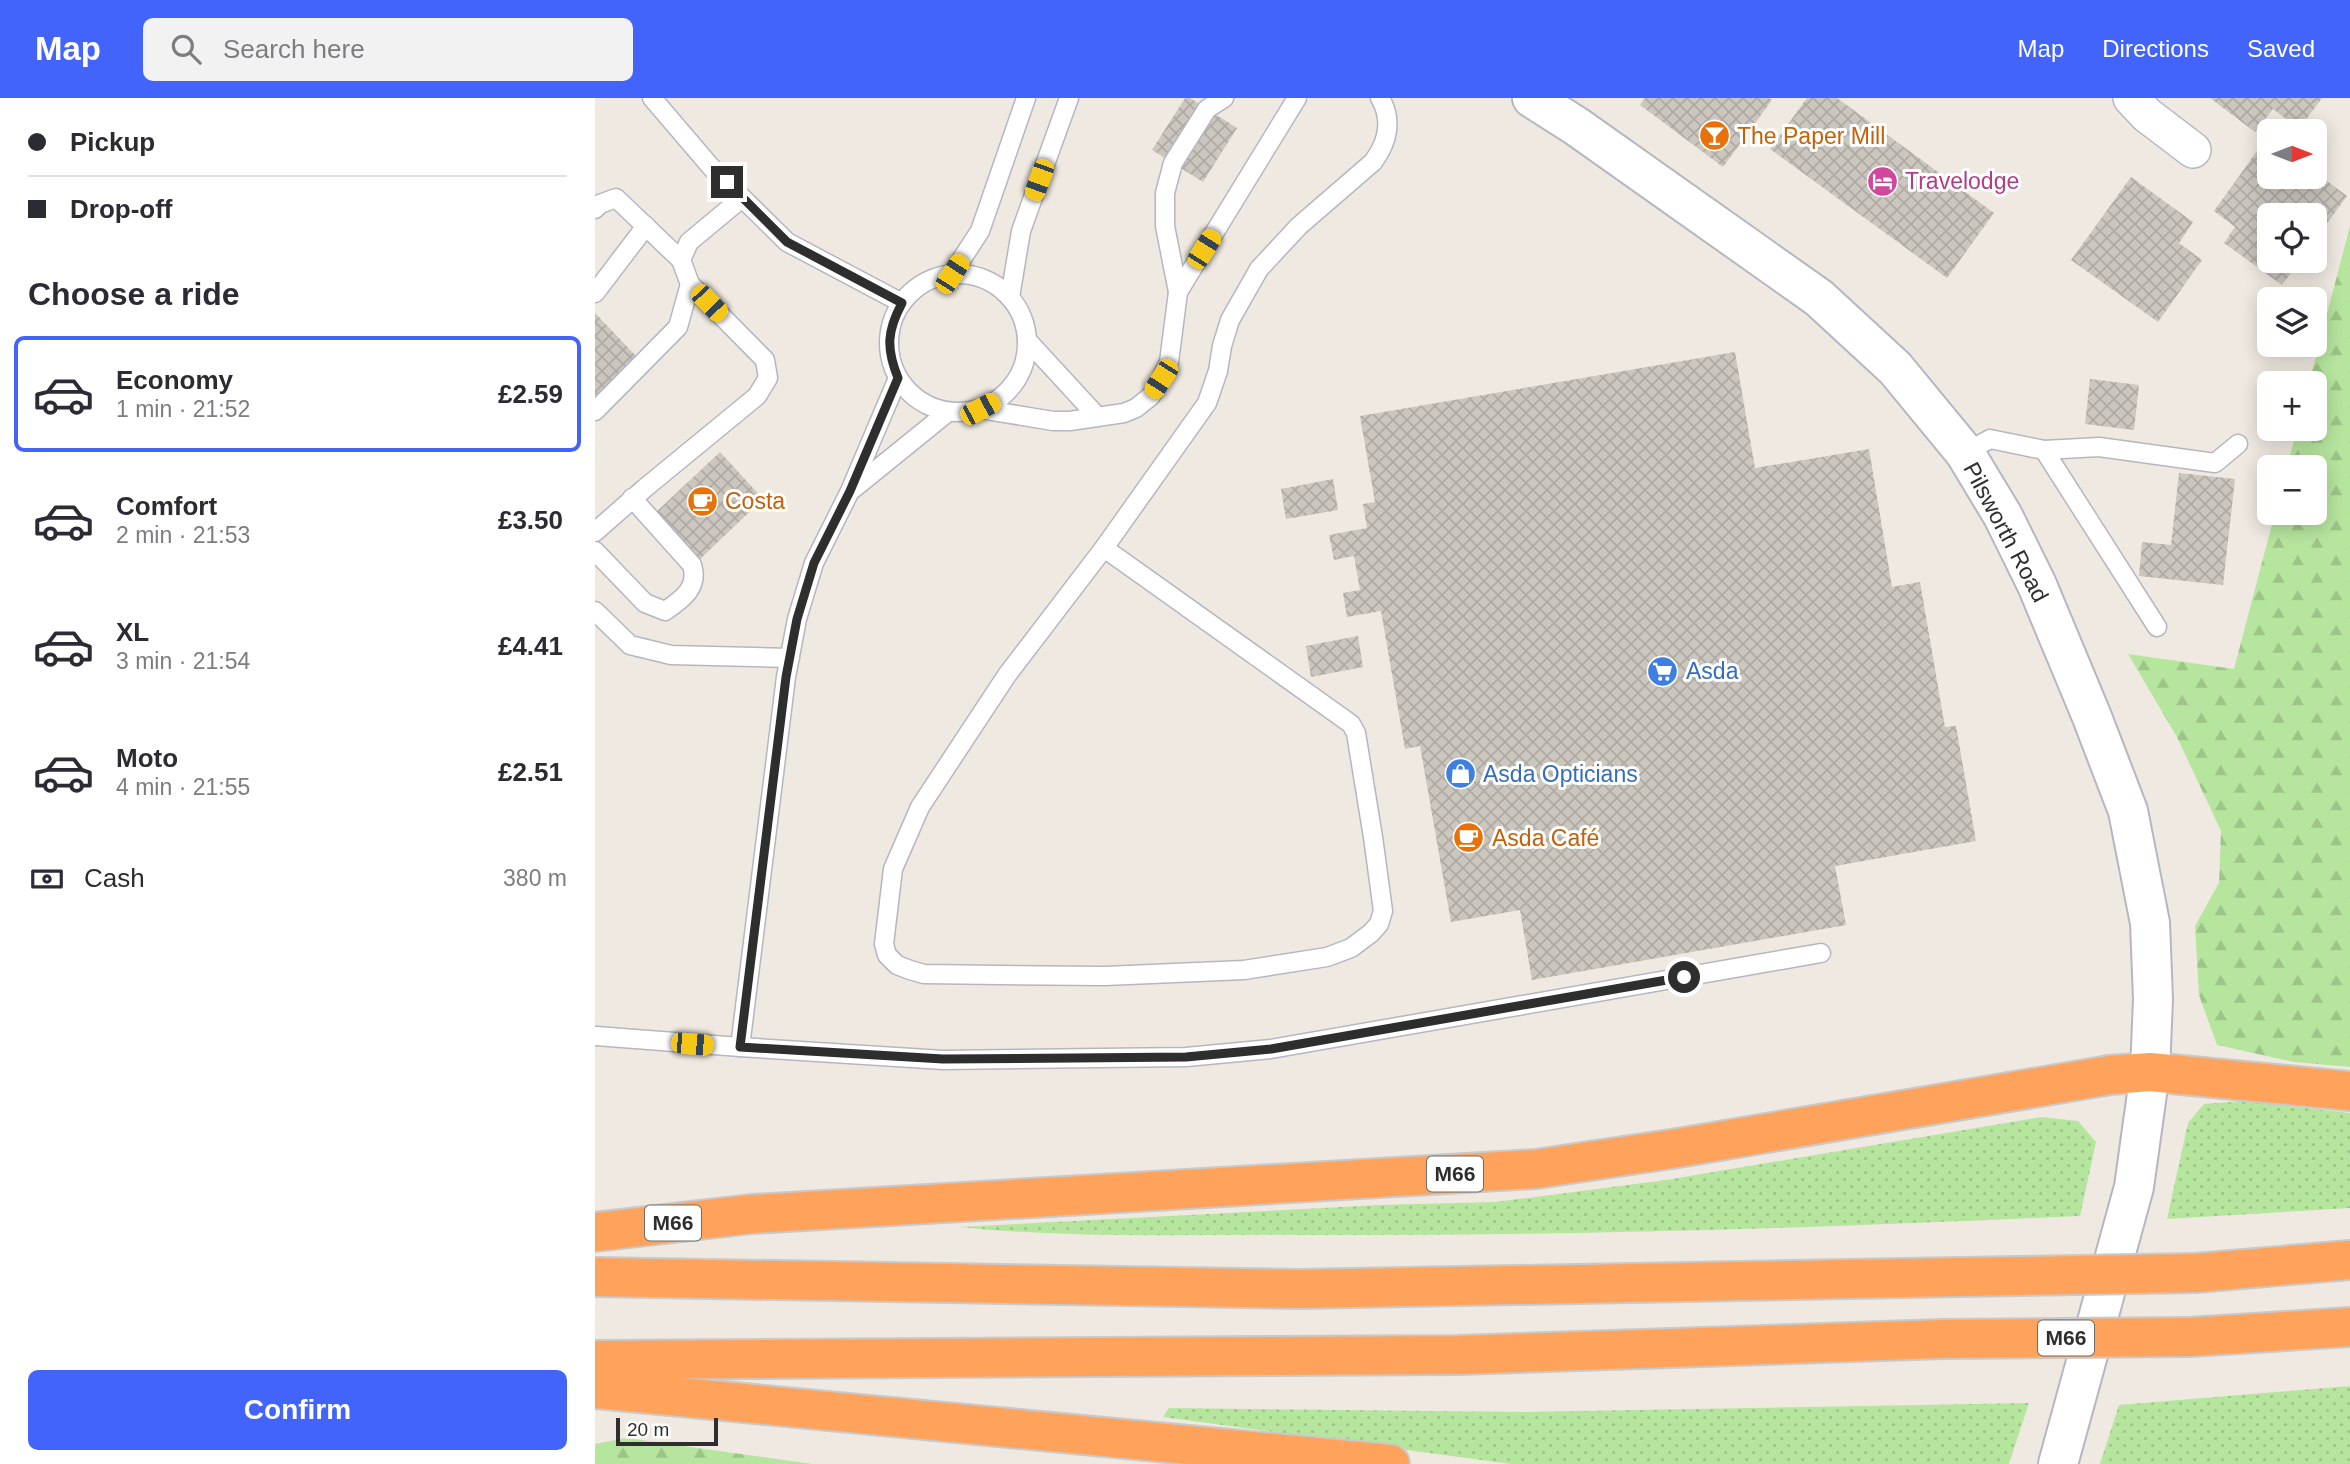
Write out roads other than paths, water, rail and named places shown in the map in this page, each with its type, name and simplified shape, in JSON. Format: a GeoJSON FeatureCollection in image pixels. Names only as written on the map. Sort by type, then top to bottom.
{"type":"FeatureCollection","features":[{"type":"Feature","properties":{"kind":"highway","name":"M66"},"geometry":{"type":"LineString","coordinates":[[595,1232],[752,1214],[1536,1168],[1678,1148],[2110,1075],[2150,1072],[2350,1091]]}},
{"type":"Feature","properties":{"kind":"highway"},"geometry":{"type":"LineString","coordinates":[[595,1277],[1298,1289],[2195,1273],[2350,1260]]}},
{"type":"Feature","properties":{"kind":"highway","name":"M66"},"geometry":{"type":"LineString","coordinates":[[595,1360],[1459,1355],[1944,1339],[2189,1337],[2350,1327]]}},
{"type":"Feature","properties":{"kind":"highway"},"geometry":{"type":"LineString","coordinates":[[595,1389],[1390,1464]]}},
{"type":"Feature","properties":{"kind":"street","name":"Pilsworth Road"},"geometry":{"type":"LineString","coordinates":[[1532,98],[1576,126],[1819,298],[1895,368],[1965,453],[2003,516],[2037,585],[2092,717],[2128,811],[2150,923],[2153,999],[2150,1072],[2133,1187],[2058,1464]]}},
{"type":"Feature","properties":{"kind":"street"},"geometry":{"type":"LineString","coordinates":[[2131,98],[2147,115],[2193,150]]}},
{"type":"Feature","properties":{"kind":"lane"},"geometry":{"type":"LineString","coordinates":[[652,98],[711,167],[787,242],[902,303]]}},
{"type":"Feature","properties":{"kind":"lane"},"geometry":{"type":"LineString","coordinates":[[952,274],[980,231],[1026,98]]}},
{"type":"Feature","properties":{"kind":"lane"},"geometry":{"type":"LineString","coordinates":[[1010,297],[1021,231],[1069,98]]}},
{"type":"Feature","properties":{"kind":"lane"},"geometry":{"type":"LineString","coordinates":[[980,409],[1053,421],[1070,421],[1123,413],[1136,408],[1151,396],[1169,362],[1178,292],[1165,226],[1165,193],[1173,163],[1207,109],[1224,98]]}},
{"type":"Feature","properties":{"kind":"lane"},"geometry":{"type":"LineString","coordinates":[[1178,292],[1297,98]]}},
{"type":"Feature","properties":{"kind":"lane"},"geometry":{"type":"LineString","coordinates":[[1104,548],[1351,724],[1356,733],[1383,911],[1371,933],[1351,948],[1327,957],[1244,970],[1105,976],[925,974],[897,965],[887,954],[884,944],[893,869],[920,807],[1007,675],[1104,548],[1207,402],[1218,371],[1230,320],[1259,269],[1299,226],[1373,162],[1383,149],[1388,128],[1387,110],[1380,98]]}},
{"type":"Feature","properties":{"kind":"lane"},"geometry":{"type":"LineString","coordinates":[[595,209],[600,204],[616,198],[681,260],[690,284],[765,360],[768,378],[757,396],[632,498],[595,532]]}},
{"type":"Feature","properties":{"kind":"lane"},"geometry":{"type":"LineString","coordinates":[[681,260],[689,242],[742,198]]}},
{"type":"Feature","properties":{"kind":"lane"},"geometry":{"type":"LineString","coordinates":[[595,293],[646,226]]}},
{"type":"Feature","properties":{"kind":"lane"},"geometry":{"type":"LineString","coordinates":[[952,274],[974,275],[993,283],[1010,297],[1022,317],[1027,340],[1025,362],[1016,382],[1000,398],[980,409],[965,412],[948,412],[928,406],[911,394],[898,378],[891,359],[889,340],[893,320],[902,303],[915,288],[933,278],[952,274]]}},
{"type":"Feature","properties":{"kind":"lane"},"geometry":{"type":"LineString","coordinates":[[595,411],[678,327],[690,284]]}},
{"type":"Feature","properties":{"kind":"lane"},"geometry":{"type":"LineString","coordinates":[[1027,340],[1096,415]]}},
{"type":"Feature","properties":{"kind":"lane"},"geometry":{"type":"LineString","coordinates":[[740,1047],[797,619],[814,563],[850,491],[898,378]]}},
{"type":"Feature","properties":{"kind":"lane"},"geometry":{"type":"LineString","coordinates":[[850,491],[948,412]]}},
{"type":"Feature","properties":{"kind":"lane"},"geometry":{"type":"LineString","coordinates":[[1965,453],[1990,439],[2044,450],[2099,447],[2215,463],[2238,444]]}},
{"type":"Feature","properties":{"kind":"lane"},"geometry":{"type":"LineString","coordinates":[[2044,450],[2157,627]]}},
{"type":"Feature","properties":{"kind":"lane"},"geometry":{"type":"LineString","coordinates":[[595,551],[645,603],[655,608],[666,611],[680,601],[693,586],[695,575],[692,565],[632,498]]}},
{"type":"Feature","properties":{"kind":"lane"},"geometry":{"type":"LineString","coordinates":[[595,611],[630,645],[671,655],[790,658]]}},
{"type":"Feature","properties":{"kind":"lane"},"geometry":{"type":"LineString","coordinates":[[596,1036],[943,1059],[1186,1057],[1271,1049],[1821,953]]}},
{"type":"Feature","properties":{"kind":"place","name":"The Paper Mill"},"geometry":{"type":"Point","coordinates":[1714,136]}},
{"type":"Feature","properties":{"kind":"place","name":"Travelodge"},"geometry":{"type":"Point","coordinates":[1882,181]}},
{"type":"Feature","properties":{"kind":"place","name":"Costa"},"geometry":{"type":"Point","coordinates":[702,501]}},
{"type":"Feature","properties":{"kind":"place","name":"Asda"},"geometry":{"type":"Point","coordinates":[1663,671]}},
{"type":"Feature","properties":{"kind":"place","name":"Asda Opticians"},"geometry":{"type":"Point","coordinates":[1460,774]}},
{"type":"Feature","properties":{"kind":"place","name":"Asda Café"},"geometry":{"type":"Point","coordinates":[1469,838]}}]}
